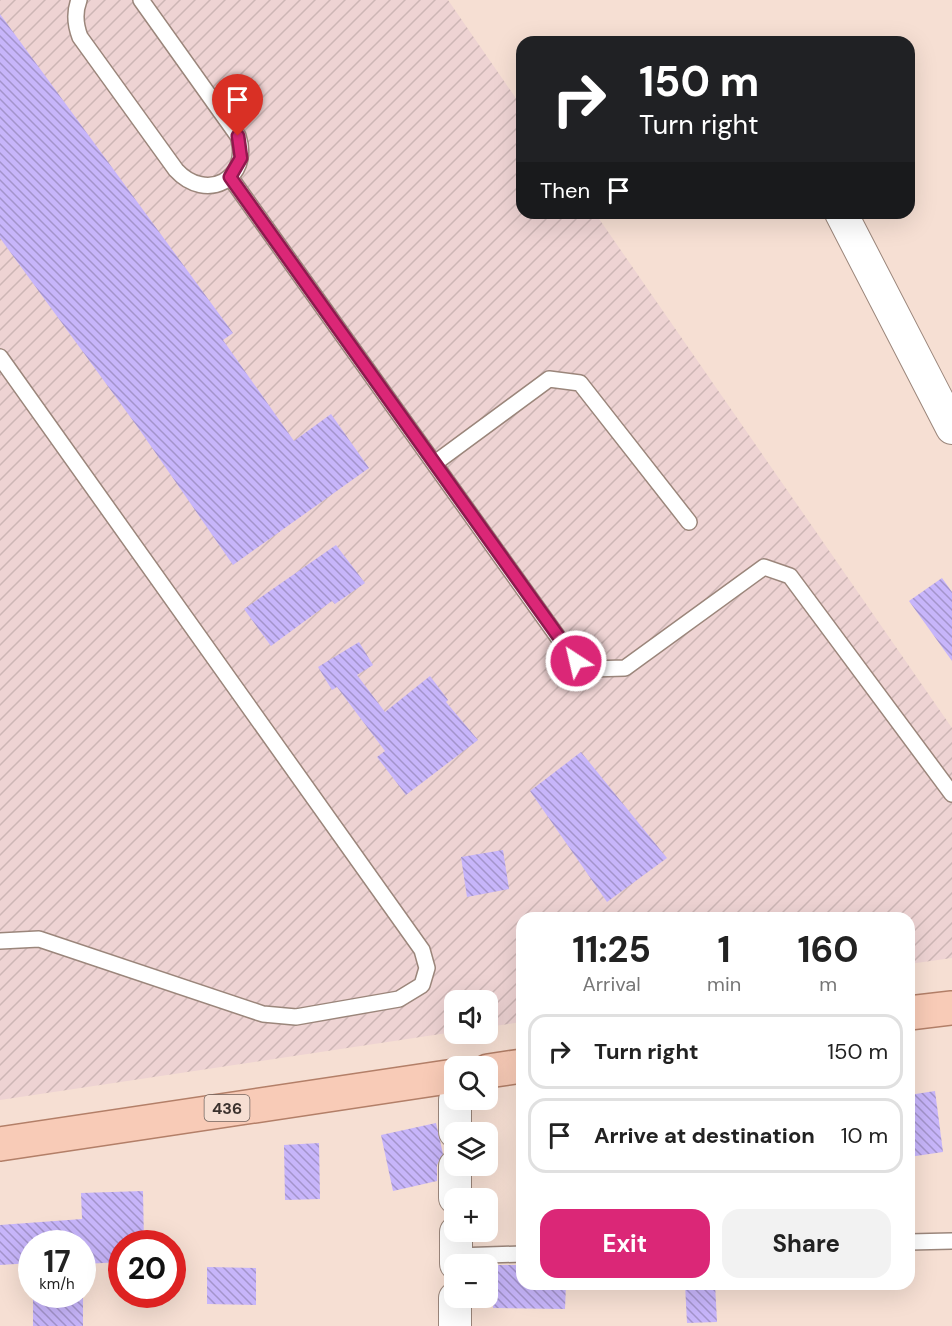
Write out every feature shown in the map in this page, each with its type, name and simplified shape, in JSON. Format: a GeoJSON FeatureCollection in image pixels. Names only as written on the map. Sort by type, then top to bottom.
{"type":"FeatureCollection","features":[{"type":"Feature","properties":{"kind":"main road"},"geometry":{"type":"LineString","coordinates":[[915,1012],[952,1008]]}},
{"type":"Feature","properties":{"kind":"main road"},"geometry":{"type":"LineString","coordinates":[[498,1070],[516,1067]]}},
{"type":"Feature","properties":{"kind":"main road","name":"436"},"geometry":{"type":"LineString","coordinates":[[0,1144],[444,1077]]}},
{"type":"Feature","properties":{"kind":"street"},"geometry":{"type":"LineString","coordinates":[[844,219],[952,428]]}},
{"type":"Feature","properties":{"kind":"street"},"geometry":{"type":"LineString","coordinates":[[454,1326],[455,1308]]}},
{"type":"Feature","properties":{"kind":"lane"},"geometry":{"type":"LineString","coordinates":[[80,0],[75,14],[75,26],[80,37],[176,170],[184,179],[195,185],[220,184],[230,177],[241,158],[238,136],[144,2]]}},
{"type":"Feature","properties":{"kind":"lane"},"geometry":{"type":"LineString","coordinates":[[230,177],[576,661],[591,669],[625,668],[764,567],[790,576],[952,794]]}},
{"type":"Feature","properties":{"kind":"lane"},"geometry":{"type":"LineString","coordinates":[[0,357],[422,950],[427,968],[422,985],[399,999],[296,1017],[263,1014],[39,939],[0,941]]}},
{"type":"Feature","properties":{"kind":"lane"},"geometry":{"type":"LineString","coordinates":[[435,463],[549,379],[580,383],[689,522]]}},
{"type":"Feature","properties":{"kind":"lane"},"geometry":{"type":"LineString","coordinates":[[915,1242],[952,1241]]}},
{"type":"Feature","properties":{"kind":"lane"},"geometry":{"type":"LineString","coordinates":[[456,1251],[516,1254]]}},
{"type":"Feature","properties":{"kind":"shaded area"},"geometry":{"type":"Polygon","coordinates":[[[0,0],[448,0],[516,98],[516,219],[599,219],[952,728],[952,958],[915,963],[915,912],[516,912],[516,1023],[498,1026],[498,990],[444,990],[444,1033],[0,1100],[0,0]]]}},
{"type":"Feature","properties":{"kind":"building"},"geometry":{"type":"Polygon","coordinates":[[[0,14],[233,333],[223,340],[294,441],[331,414],[369,468],[233,565],[139,429],[0,238],[0,14]]]}},
{"type":"Feature","properties":{"kind":"building"},"geometry":{"type":"Polygon","coordinates":[[[336,545],[365,583],[335,604],[332,601],[271,646],[244,609],[336,545]]]}},
{"type":"Feature","properties":{"kind":"building"},"geometry":{"type":"Polygon","coordinates":[[[942,578],[952,592],[952,661],[909,601],[942,578]]]}},
{"type":"Feature","properties":{"kind":"building"},"geometry":{"type":"Polygon","coordinates":[[[359,642],[373,665],[357,675],[385,712],[430,676],[448,700],[446,702],[478,740],[406,795],[377,757],[385,751],[337,687],[332,690],[318,667],[359,642]]]}},
{"type":"Feature","properties":{"kind":"building"},"geometry":{"type":"Polygon","coordinates":[[[581,752],[667,858],[607,902],[530,791],[581,752]]]}},
{"type":"Feature","properties":{"kind":"building"},"geometry":{"type":"Polygon","coordinates":[[[503,850],[509,889],[467,897],[461,857],[503,850]]]}},
{"type":"Feature","properties":{"kind":"building"},"geometry":{"type":"Polygon","coordinates":[[[935,1091],[943,1152],[915,1156],[915,1094],[935,1091]]]}},
{"type":"Feature","properties":{"kind":"building"},"geometry":{"type":"Polygon","coordinates":[[[436,1123],[443,1154],[437,1165],[437,1181],[393,1191],[381,1135],[436,1123]]]}},
{"type":"Feature","properties":{"kind":"building"},"geometry":{"type":"Polygon","coordinates":[[[319,1143],[320,1199],[285,1200],[284,1145],[319,1143]]]}},
{"type":"Feature","properties":{"kind":"building"},"geometry":{"type":"Polygon","coordinates":[[[143,1191],[144,1230],[108,1230],[108,1263],[96,1263],[96,1230],[18,1230],[18,1264],[0,1265],[0,1225],[82,1219],[81,1193],[143,1191]]]}},
{"type":"Feature","properties":{"kind":"building"},"geometry":{"type":"Polygon","coordinates":[[[498,1265],[516,1265],[516,1290],[566,1290],[565,1309],[493,1308],[498,1308],[498,1265]]]}},
{"type":"Feature","properties":{"kind":"building"},"geometry":{"type":"Polygon","coordinates":[[[207,1267],[256,1268],[256,1305],[207,1304],[207,1267]]]}},
{"type":"Feature","properties":{"kind":"building"},"geometry":{"type":"Polygon","coordinates":[[[685,1290],[715,1290],[717,1322],[687,1323],[685,1290]]]}},
{"type":"Feature","properties":{"kind":"building"},"geometry":{"type":"Polygon","coordinates":[[[33,1308],[83,1308],[83,1326],[33,1326],[33,1308]]]}},
{"type":"Feature","properties":{"kind":"route"},"geometry":{"type":"LineString","coordinates":[[238,136],[242,146],[241,158],[230,177],[576,661]]}}]}
